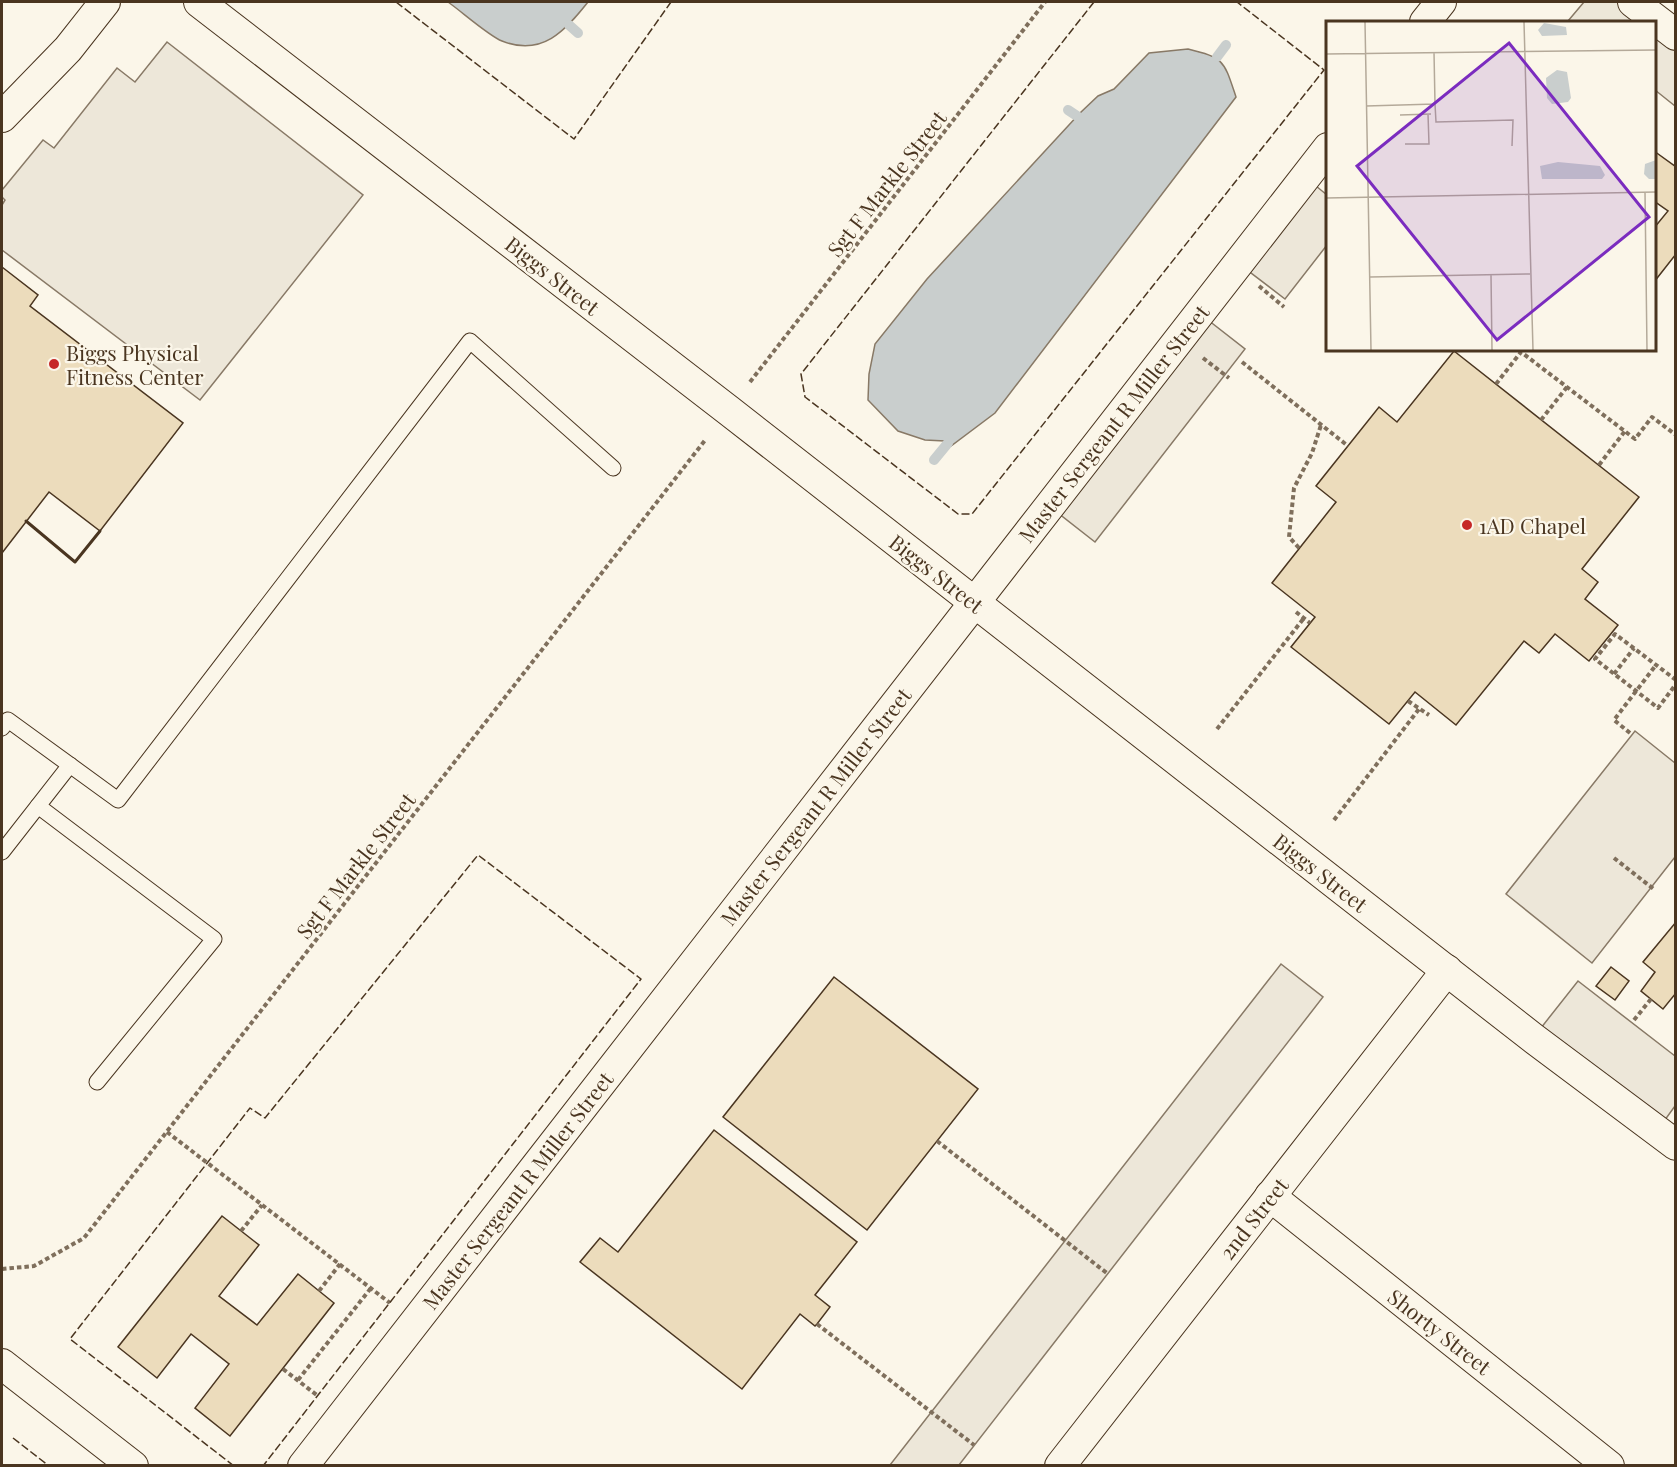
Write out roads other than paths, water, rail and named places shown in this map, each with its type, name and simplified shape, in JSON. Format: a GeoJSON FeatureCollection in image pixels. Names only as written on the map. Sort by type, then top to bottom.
{"type":"FeatureCollection","features":[{"type":"Feature","properties":{"kind":"street"},"geometry":{"type":"LineString","coordinates":[[2,117],[68,49],[105,2]]}},
{"type":"Feature","properties":{"kind":"street","name":"Biggs Street"},"geometry":{"type":"LineString","coordinates":[[199,2],[1533,1038],[1676,1145]]}},
{"type":"Feature","properties":{"kind":"street"},"geometry":{"type":"LineString","coordinates":[[1426,21],[1441,2]]}},
{"type":"Feature","properties":{"kind":"street"},"geometry":{"type":"LineString","coordinates":[[1634,2],[1676,35]]}},
{"type":"Feature","properties":{"kind":"street","name":"Master Sergeant R Miller Street"},"geometry":{"type":"LineString","coordinates":[[303,1466],[1326,151]]}},
{"type":"Feature","properties":{"kind":"street","name":"2nd Street"},"geometry":{"type":"LineString","coordinates":[[1060,1466],[1447,970]]}},
{"type":"Feature","properties":{"kind":"street","name":"Shorty Street"},"geometry":{"type":"LineString","coordinates":[[1270,1196],[1609,1466]]}},
{"type":"Feature","properties":{"kind":"street"},"geometry":{"type":"LineString","coordinates":[[2,1364],[133,1466]]}},
{"type":"Feature","properties":{"kind":"lane"},"geometry":{"type":"LineString","coordinates":[[4,721],[70,765],[118,801],[470,341],[613,468]]}},
{"type":"Feature","properties":{"kind":"lane"},"geometry":{"type":"LineString","coordinates":[[2,852],[70,765]]}},
{"type":"Feature","properties":{"kind":"lane"},"geometry":{"type":"LineString","coordinates":[[38,806],[214,939],[97,1082]]}},
{"type":"Feature","properties":{"kind":"waterway"},"geometry":{"type":"LineString","coordinates":[[569,25],[578,33]]}},
{"type":"Feature","properties":{"kind":"waterway"},"geometry":{"type":"LineString","coordinates":[[1217,57],[1226,45]]}},
{"type":"Feature","properties":{"kind":"waterway"},"geometry":{"type":"LineString","coordinates":[[1068,110],[1077,116]]}},
{"type":"Feature","properties":{"kind":"waterway"},"geometry":{"type":"LineString","coordinates":[[934,460],[948,443]]}},
{"type":"Feature","properties":{"kind":"place","name":"Biggs Physical Fitness Center"},"geometry":{"type":"Point","coordinates":[54,364]}},
{"type":"Feature","properties":{"kind":"place","name":"1AD Chapel"},"geometry":{"type":"Point","coordinates":[1467,525]}}]}
